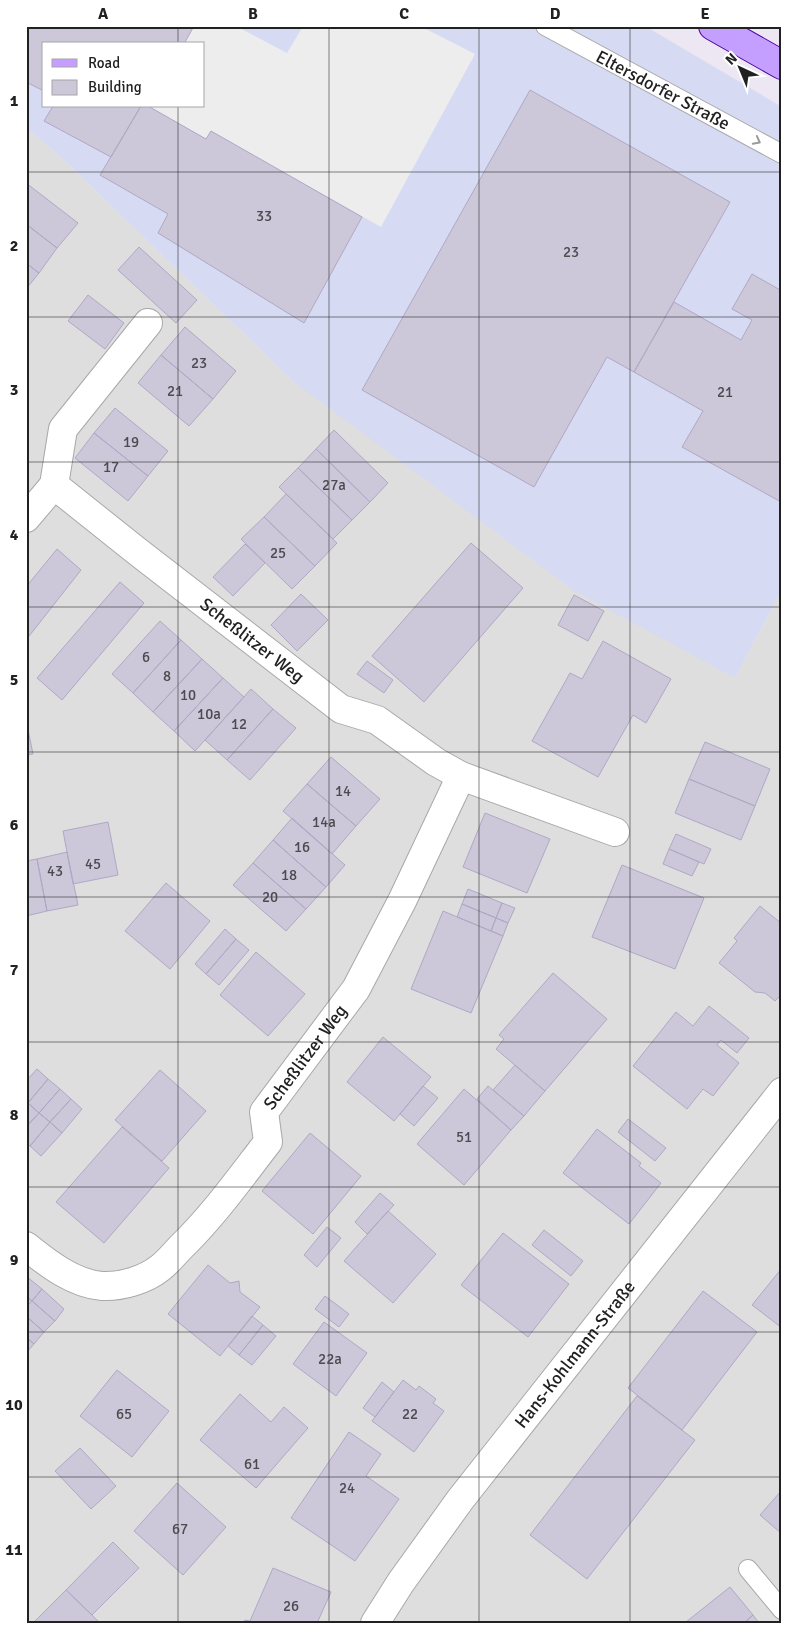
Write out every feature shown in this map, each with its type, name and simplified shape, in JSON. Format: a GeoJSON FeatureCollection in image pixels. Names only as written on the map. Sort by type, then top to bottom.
{"type":"FeatureCollection","features":[{"type":"Feature","properties":{"kind":"main road"},"geometry":{"type":"LineString","coordinates":[[713,26],[782,65]]}},
{"type":"Feature","properties":{"kind":"street"},"geometry":{"type":"LineString","coordinates":[[26,518],[54,485],[63,429],[148,323]]}},
{"type":"Feature","properties":{"kind":"street","name":"Scheßlitzer Weg"},"geometry":{"type":"LineString","coordinates":[[54,485],[341,709],[377,720],[436,762],[461,776],[615,832]]}},
{"type":"Feature","properties":{"kind":"street","name":"Scheßlitzer Weg"},"geometry":{"type":"LineString","coordinates":[[26,1246],[54,1267],[82,1282],[103,1286],[128,1283],[145,1277],[159,1269],[203,1226],[268,1142],[264,1112],[356,989],[402,901],[461,776]]}},
{"type":"Feature","properties":{"kind":"street","name":"Hans-Kohlmann-Straße"},"geometry":{"type":"LineString","coordinates":[[376,1623],[401,1582],[460,1500],[782,1092]]}},
{"type":"Feature","properties":{"kind":"lane","name":"Eltersdorfer Straße"},"geometry":{"type":"LineString","coordinates":[[545,26],[782,154]]}},
{"type":"Feature","properties":{"kind":"lane"},"geometry":{"type":"LineString","coordinates":[[748,1568],[782,1610]]}},
{"type":"Feature","properties":{"kind":"shaded area"},"geometry":{"type":"Polygon","coordinates":[[[26,26],[645,26],[782,107],[782,589],[735,678],[573,590],[293,381],[66,162],[26,127],[26,26]]]}},
{"type":"Feature","properties":{"kind":"shaded area"},"geometry":{"type":"Polygon","coordinates":[[[194,26],[236,26],[287,53],[303,26],[420,26],[475,54],[381,227],[211,131],[206,139],[152,108],[205,108],[205,42],[185,42],[194,26]]]}},
{"type":"Feature","properties":{"kind":"shaded area"},"geometry":{"type":"Polygon","coordinates":[[[26,127],[66,162],[293,381],[735,678],[782,589],[782,1623],[26,1623],[26,127]]]}},
{"type":"Feature","properties":{"kind":"building"},"geometry":{"type":"Polygon","coordinates":[[[26,26],[87,26],[93,29],[94,26],[194,26],[185,42],[42,42],[42,90],[26,82],[26,26]]]}},
{"type":"Feature","properties":{"kind":"building"},"geometry":{"type":"Polygon","coordinates":[[[530,90],[730,202],[634,372],[607,357],[534,487],[362,390],[530,90]]]}},
{"type":"Feature","properties":{"kind":"building"},"geometry":{"type":"Polygon","coordinates":[[[52,108],[140,108],[111,157],[44,121],[52,108]]]}},
{"type":"Feature","properties":{"kind":"building"},"geometry":{"type":"Polygon","coordinates":[[[140,108],[152,108],[206,139],[211,131],[362,217],[304,323],[158,233],[168,214],[100,175],[140,108]]]}},
{"type":"Feature","properties":{"kind":"building"},"geometry":{"type":"Polygon","coordinates":[[[26,183],[78,223],[57,248],[26,224],[26,183]]]}},
{"type":"Feature","properties":{"kind":"building"},"geometry":{"type":"Polygon","coordinates":[[[26,224],[57,248],[39,273],[26,263],[26,224]]]}},
{"type":"Feature","properties":{"kind":"building"},"geometry":{"type":"Polygon","coordinates":[[[139,247],[197,300],[176,323],[118,270],[139,247]]]}},
{"type":"Feature","properties":{"kind":"building"},"geometry":{"type":"Polygon","coordinates":[[[26,263],[39,273],[26,289],[26,263]]]}},
{"type":"Feature","properties":{"kind":"building"},"geometry":{"type":"Polygon","coordinates":[[[752,274],[782,291],[781,502],[682,447],[703,411],[634,372],[674,302],[741,340],[752,320],[732,309],[752,274]]]}},
{"type":"Feature","properties":{"kind":"building"},"geometry":{"type":"Polygon","coordinates":[[[88,295],[124,323],[105,349],[68,321],[88,295]]]}},
{"type":"Feature","properties":{"kind":"building"},"geometry":{"type":"Polygon","coordinates":[[[185,327],[236,371],[213,399],[161,355],[185,327]]]}},
{"type":"Feature","properties":{"kind":"building"},"geometry":{"type":"Polygon","coordinates":[[[161,355],[213,399],[189,426],[138,383],[161,355]]]}},
{"type":"Feature","properties":{"kind":"building"},"geometry":{"type":"Polygon","coordinates":[[[115,408],[168,451],[148,476],[94,433],[115,408]]]}},
{"type":"Feature","properties":{"kind":"building"},"geometry":{"type":"Polygon","coordinates":[[[334,430],[388,483],[370,502],[316,449],[334,430]]]}},
{"type":"Feature","properties":{"kind":"building"},"geometry":{"type":"Polygon","coordinates":[[[94,433],[148,476],[128,501],[75,458],[94,433]]]}},
{"type":"Feature","properties":{"kind":"building"},"geometry":{"type":"Polygon","coordinates":[[[316,449],[370,502],[352,520],[298,468],[316,449]]]}},
{"type":"Feature","properties":{"kind":"building"},"geometry":{"type":"Polygon","coordinates":[[[298,468],[352,520],[333,539],[279,487],[298,468]]]}},
{"type":"Feature","properties":{"kind":"building"},"geometry":{"type":"Polygon","coordinates":[[[286,494],[337,543],[315,566],[264,517],[286,494]]]}},
{"type":"Feature","properties":{"kind":"building"},"geometry":{"type":"Polygon","coordinates":[[[264,517],[315,566],[292,589],[241,539],[264,517]]]}},
{"type":"Feature","properties":{"kind":"building"},"geometry":{"type":"Polygon","coordinates":[[[471,543],[523,588],[424,702],[372,656],[471,543]]]}},
{"type":"Feature","properties":{"kind":"building"},"geometry":{"type":"Polygon","coordinates":[[[245,544],[265,563],[233,596],[213,577],[245,544]]]}},
{"type":"Feature","properties":{"kind":"building"},"geometry":{"type":"Polygon","coordinates":[[[57,549],[81,570],[26,640],[26,587],[57,549]]]}},
{"type":"Feature","properties":{"kind":"building"},"geometry":{"type":"Polygon","coordinates":[[[120,582],[144,603],[62,700],[37,678],[120,582]]]}},
{"type":"Feature","properties":{"kind":"building"},"geometry":{"type":"Polygon","coordinates":[[[301,594],[328,620],[297,651],[271,625],[301,594]]]}},
{"type":"Feature","properties":{"kind":"building"},"geometry":{"type":"Polygon","coordinates":[[[574,595],[604,611],[588,641],[558,625],[574,595]]]}},
{"type":"Feature","properties":{"kind":"building"},"geometry":{"type":"Polygon","coordinates":[[[160,621],[181,640],[133,693],[112,674],[160,621]]]}},
{"type":"Feature","properties":{"kind":"building"},"geometry":{"type":"Polygon","coordinates":[[[181,640],[202,659],[153,712],[133,693],[181,640]]]}},
{"type":"Feature","properties":{"kind":"building"},"geometry":{"type":"Polygon","coordinates":[[[603,641],[671,679],[646,723],[633,715],[598,777],[532,741],[570,673],[582,679],[603,641]]]}},
{"type":"Feature","properties":{"kind":"building"},"geometry":{"type":"Polygon","coordinates":[[[202,659],[223,678],[174,731],[153,712],[202,659]]]}},
{"type":"Feature","properties":{"kind":"building"},"geometry":{"type":"Polygon","coordinates":[[[367,661],[393,680],[384,693],[357,674],[367,661]]]}},
{"type":"Feature","properties":{"kind":"building"},"geometry":{"type":"Polygon","coordinates":[[[223,678],[244,697],[195,751],[174,731],[223,678]]]}},
{"type":"Feature","properties":{"kind":"building"},"geometry":{"type":"Polygon","coordinates":[[[251,689],[273,709],[227,760],[205,740],[251,689]]]}},
{"type":"Feature","properties":{"kind":"building"},"geometry":{"type":"Polygon","coordinates":[[[273,709],[296,728],[250,780],[227,760],[273,709]]]}},
{"type":"Feature","properties":{"kind":"building"},"geometry":{"type":"Polygon","coordinates":[[[26,720],[33,754],[26,755],[26,720]]]}},
{"type":"Feature","properties":{"kind":"building"},"geometry":{"type":"Polygon","coordinates":[[[705,742],[770,769],[755,806],[689,779],[705,742]]]}},
{"type":"Feature","properties":{"kind":"building"},"geometry":{"type":"Polygon","coordinates":[[[331,757],[380,799],[356,826],[307,784],[331,757]]]}},
{"type":"Feature","properties":{"kind":"building"},"geometry":{"type":"Polygon","coordinates":[[[689,779],[755,806],[741,840],[675,813],[689,779]]]}},
{"type":"Feature","properties":{"kind":"building"},"geometry":{"type":"Polygon","coordinates":[[[307,784],[356,826],[332,854],[283,811],[307,784]]]}},
{"type":"Feature","properties":{"kind":"building"},"geometry":{"type":"Polygon","coordinates":[[[485,813],[550,839],[527,893],[463,867],[485,813]]]}},
{"type":"Feature","properties":{"kind":"building"},"geometry":{"type":"Polygon","coordinates":[[[292,818],[345,865],[326,887],[273,840],[292,818]]]}},
{"type":"Feature","properties":{"kind":"building"},"geometry":{"type":"Polygon","coordinates":[[[108,822],[118,875],[73,884],[63,831],[108,822]]]}},
{"type":"Feature","properties":{"kind":"building"},"geometry":{"type":"Polygon","coordinates":[[[676,834],[711,849],[704,864],[669,849],[676,834]]]}},
{"type":"Feature","properties":{"kind":"building"},"geometry":{"type":"Polygon","coordinates":[[[273,840],[326,887],[306,909],[253,863],[273,840]]]}},
{"type":"Feature","properties":{"kind":"building"},"geometry":{"type":"Polygon","coordinates":[[[669,849],[699,862],[692,876],[663,864],[669,849]]]}},
{"type":"Feature","properties":{"kind":"building"},"geometry":{"type":"Polygon","coordinates":[[[67,852],[78,905],[47,911],[37,859],[67,852]]]}},
{"type":"Feature","properties":{"kind":"building"},"geometry":{"type":"Polygon","coordinates":[[[37,859],[47,911],[26,916],[26,861],[37,859]]]}},
{"type":"Feature","properties":{"kind":"building"},"geometry":{"type":"Polygon","coordinates":[[[253,863],[306,909],[286,931],[233,885],[253,863]]]}},
{"type":"Feature","properties":{"kind":"building"},"geometry":{"type":"Polygon","coordinates":[[[622,865],[704,898],[675,969],[592,937],[622,865]]]}},
{"type":"Feature","properties":{"kind":"building"},"geometry":{"type":"Polygon","coordinates":[[[166,883],[210,921],[170,969],[125,931],[166,883]]]}},
{"type":"Feature","properties":{"kind":"building"},"geometry":{"type":"Polygon","coordinates":[[[468,889],[502,903],[496,918],[462,904],[468,889]]]}},
{"type":"Feature","properties":{"kind":"building"},"geometry":{"type":"Polygon","coordinates":[[[502,903],[515,908],[508,923],[496,918],[502,903]]]}},
{"type":"Feature","properties":{"kind":"building"},"geometry":{"type":"Polygon","coordinates":[[[462,904],[496,918],[491,931],[457,917],[462,904]]]}},
{"type":"Feature","properties":{"kind":"building"},"geometry":{"type":"Polygon","coordinates":[[[760,906],[782,924],[782,994],[775,1001],[765,993],[755,992],[719,963],[737,941],[734,938],[760,906]]]}},
{"type":"Feature","properties":{"kind":"building"},"geometry":{"type":"Polygon","coordinates":[[[443,911],[503,936],[471,1013],[411,989],[443,911]]]}},
{"type":"Feature","properties":{"kind":"building"},"geometry":{"type":"Polygon","coordinates":[[[496,918],[508,923],[503,936],[491,931],[496,918]]]}},
{"type":"Feature","properties":{"kind":"building"},"geometry":{"type":"Polygon","coordinates":[[[225,929],[236,939],[206,974],[195,964],[225,929]]]}},
{"type":"Feature","properties":{"kind":"building"},"geometry":{"type":"Polygon","coordinates":[[[236,939],[249,950],[219,985],[206,974],[236,939]]]}},
{"type":"Feature","properties":{"kind":"building"},"geometry":{"type":"Polygon","coordinates":[[[256,952],[305,994],[268,1036],[220,995],[256,952]]]}},
{"type":"Feature","properties":{"kind":"building"},"geometry":{"type":"Polygon","coordinates":[[[553,973],[607,1019],[545,1091],[496,1049],[504,1039],[499,1035],[553,973]]]}},
{"type":"Feature","properties":{"kind":"building"},"geometry":{"type":"Polygon","coordinates":[[[709,1006],[749,1038],[737,1053],[721,1040],[719,1042],[717,1045],[739,1063],[713,1096],[703,1089],[687,1109],[633,1066],[676,1012],[693,1026],[709,1006]]]}},
{"type":"Feature","properties":{"kind":"building"},"geometry":{"type":"Polygon","coordinates":[[[383,1037],[431,1077],[394,1121],[347,1082],[383,1037]]]}},
{"type":"Feature","properties":{"kind":"building"},"geometry":{"type":"Polygon","coordinates":[[[515,1065],[545,1091],[524,1116],[493,1090],[515,1065]]]}},
{"type":"Feature","properties":{"kind":"building"},"geometry":{"type":"Polygon","coordinates":[[[37,1069],[48,1079],[28,1103],[26,1101],[26,1081],[37,1069]]]}},
{"type":"Feature","properties":{"kind":"building"},"geometry":{"type":"Polygon","coordinates":[[[160,1070],[206,1111],[162,1161],[115,1120],[160,1070]]]}},
{"type":"Feature","properties":{"kind":"building"},"geometry":{"type":"Polygon","coordinates":[[[48,1079],[60,1089],[39,1113],[28,1103],[48,1079]]]}},
{"type":"Feature","properties":{"kind":"building"},"geometry":{"type":"Polygon","coordinates":[[[423,1086],[438,1098],[414,1126],[400,1114],[423,1086]]]}},
{"type":"Feature","properties":{"kind":"building"},"geometry":{"type":"Polygon","coordinates":[[[488,1086],[524,1116],[511,1130],[477,1099],[488,1086]]]}},
{"type":"Feature","properties":{"kind":"building"},"geometry":{"type":"Polygon","coordinates":[[[60,1089],[71,1099],[50,1122],[39,1113],[60,1089]]]}},
{"type":"Feature","properties":{"kind":"building"},"geometry":{"type":"Polygon","coordinates":[[[464,1089],[511,1130],[464,1185],[417,1144],[464,1089]]]}},
{"type":"Feature","properties":{"kind":"building"},"geometry":{"type":"Polygon","coordinates":[[[71,1099],[82,1109],[62,1133],[50,1122],[71,1099]]]}},
{"type":"Feature","properties":{"kind":"building"},"geometry":{"type":"Polygon","coordinates":[[[28,1103],[39,1113],[26,1127],[26,1104],[28,1103]]]}},
{"type":"Feature","properties":{"kind":"building"},"geometry":{"type":"Polygon","coordinates":[[[39,1113],[50,1122],[30,1146],[26,1143],[26,1127],[39,1113]]]}},
{"type":"Feature","properties":{"kind":"building"},"geometry":{"type":"Polygon","coordinates":[[[628,1119],[666,1148],[655,1161],[618,1132],[628,1119]]]}},
{"type":"Feature","properties":{"kind":"building"},"geometry":{"type":"Polygon","coordinates":[[[50,1122],[62,1133],[41,1156],[30,1146],[50,1122]]]}},
{"type":"Feature","properties":{"kind":"building"},"geometry":{"type":"Polygon","coordinates":[[[122,1127],[169,1168],[104,1243],[56,1202],[122,1127]]]}},
{"type":"Feature","properties":{"kind":"building"},"geometry":{"type":"Polygon","coordinates":[[[597,1129],[641,1163],[639,1166],[661,1183],[629,1224],[563,1173],[597,1129]]]}},
{"type":"Feature","properties":{"kind":"building"},"geometry":{"type":"Polygon","coordinates":[[[310,1133],[361,1176],[313,1234],[262,1191],[310,1133]]]}},
{"type":"Feature","properties":{"kind":"building"},"geometry":{"type":"Polygon","coordinates":[[[380,1193],[394,1205],[367,1234],[355,1222],[380,1193]]]}},
{"type":"Feature","properties":{"kind":"building"},"geometry":{"type":"Polygon","coordinates":[[[388,1211],[436,1254],[393,1303],[344,1261],[388,1211]]]}},
{"type":"Feature","properties":{"kind":"building"},"geometry":{"type":"Polygon","coordinates":[[[327,1227],[341,1238],[317,1267],[304,1255],[327,1227]]]}},
{"type":"Feature","properties":{"kind":"building"},"geometry":{"type":"Polygon","coordinates":[[[544,1230],[583,1261],[571,1276],[532,1245],[544,1230]]]}},
{"type":"Feature","properties":{"kind":"building"},"geometry":{"type":"Polygon","coordinates":[[[503,1233],[569,1284],[528,1337],[461,1285],[503,1233]]]}},
{"type":"Feature","properties":{"kind":"building"},"geometry":{"type":"Polygon","coordinates":[[[208,1265],[230,1283],[239,1281],[240,1292],[260,1307],[220,1356],[168,1314],[208,1265]]]}},
{"type":"Feature","properties":{"kind":"building"},"geometry":{"type":"Polygon","coordinates":[[[782,1268],[782,1328],[752,1305],[782,1268]]]}},
{"type":"Feature","properties":{"kind":"building"},"geometry":{"type":"Polygon","coordinates":[[[26,1276],[42,1289],[32,1301],[26,1296],[26,1276]]]}},
{"type":"Feature","properties":{"kind":"building"},"geometry":{"type":"Polygon","coordinates":[[[42,1289],[64,1309],[55,1321],[32,1301],[42,1289]]]}},
{"type":"Feature","properties":{"kind":"building"},"geometry":{"type":"Polygon","coordinates":[[[703,1291],[757,1332],[682,1430],[628,1388],[703,1291]]]}},
{"type":"Feature","properties":{"kind":"building"},"geometry":{"type":"Polygon","coordinates":[[[26,1296],[32,1301],[26,1307],[26,1296]]]}},
{"type":"Feature","properties":{"kind":"building"},"geometry":{"type":"Polygon","coordinates":[[[325,1296],[349,1314],[339,1327],[315,1309],[325,1296]]]}},
{"type":"Feature","properties":{"kind":"building"},"geometry":{"type":"Polygon","coordinates":[[[32,1301],[55,1321],[44,1332],[26,1316],[26,1307],[32,1301]]]}},
{"type":"Feature","properties":{"kind":"building"},"geometry":{"type":"Polygon","coordinates":[[[26,1316],[44,1332],[34,1344],[26,1337],[26,1316]]]}},
{"type":"Feature","properties":{"kind":"building"},"geometry":{"type":"Polygon","coordinates":[[[252,1316],[263,1325],[239,1355],[228,1346],[252,1316]]]}},
{"type":"Feature","properties":{"kind":"building"},"geometry":{"type":"Polygon","coordinates":[[[324,1322],[367,1353],[336,1396],[293,1364],[324,1322]]]}},
{"type":"Feature","properties":{"kind":"building"},"geometry":{"type":"Polygon","coordinates":[[[263,1325],[276,1336],[252,1365],[239,1355],[263,1325]]]}},
{"type":"Feature","properties":{"kind":"building"},"geometry":{"type":"Polygon","coordinates":[[[26,1337],[34,1344],[26,1353],[26,1337]]]}},
{"type":"Feature","properties":{"kind":"building"},"geometry":{"type":"Polygon","coordinates":[[[117,1370],[169,1411],[132,1457],[80,1416],[117,1370]]]}},
{"type":"Feature","properties":{"kind":"building"},"geometry":{"type":"Polygon","coordinates":[[[403,1380],[416,1390],[419,1386],[436,1399],[433,1403],[444,1411],[414,1452],[372,1421],[403,1380]]]}},
{"type":"Feature","properties":{"kind":"building"},"geometry":{"type":"Polygon","coordinates":[[[382,1382],[394,1392],[375,1417],[363,1408],[382,1382]]]}},
{"type":"Feature","properties":{"kind":"building"},"geometry":{"type":"Polygon","coordinates":[[[240,1394],[271,1422],[284,1407],[308,1428],[256,1488],[200,1440],[240,1394]]]}},
{"type":"Feature","properties":{"kind":"building"},"geometry":{"type":"Polygon","coordinates":[[[637,1396],[695,1440],[587,1579],[530,1535],[637,1396]]]}},
{"type":"Feature","properties":{"kind":"building"},"geometry":{"type":"Polygon","coordinates":[[[349,1432],[381,1454],[366,1476],[399,1499],[355,1561],[291,1518],[349,1432]]]}},
{"type":"Feature","properties":{"kind":"building"},"geometry":{"type":"Polygon","coordinates":[[[80,1448],[116,1486],[91,1509],[55,1471],[80,1448]]]}},
{"type":"Feature","properties":{"kind":"building"},"geometry":{"type":"Polygon","coordinates":[[[177,1483],[226,1527],[183,1575],[134,1531],[177,1483]]]}},
{"type":"Feature","properties":{"kind":"building"},"geometry":{"type":"Polygon","coordinates":[[[782,1490],[782,1534],[760,1515],[782,1490]]]}},
{"type":"Feature","properties":{"kind":"building"},"geometry":{"type":"Polygon","coordinates":[[[113,1542],[139,1568],[92,1615],[66,1590],[113,1542]]]}},
{"type":"Feature","properties":{"kind":"building"},"geometry":{"type":"Polygon","coordinates":[[[273,1568],[331,1592],[318,1621],[322,1623],[244,1623],[245,1620],[250,1621],[273,1568]]]}},
{"type":"Feature","properties":{"kind":"building"},"geometry":{"type":"Polygon","coordinates":[[[730,1587],[753,1615],[744,1623],[686,1622],[730,1587]]]}},
{"type":"Feature","properties":{"kind":"building"},"geometry":{"type":"Polygon","coordinates":[[[66,1590],[100,1623],[37,1623],[35,1621],[66,1590]]]}},
{"type":"Feature","properties":{"kind":"building"},"geometry":{"type":"Polygon","coordinates":[[[753,1615],[759,1623],[744,1623],[753,1615]]]}}]}
